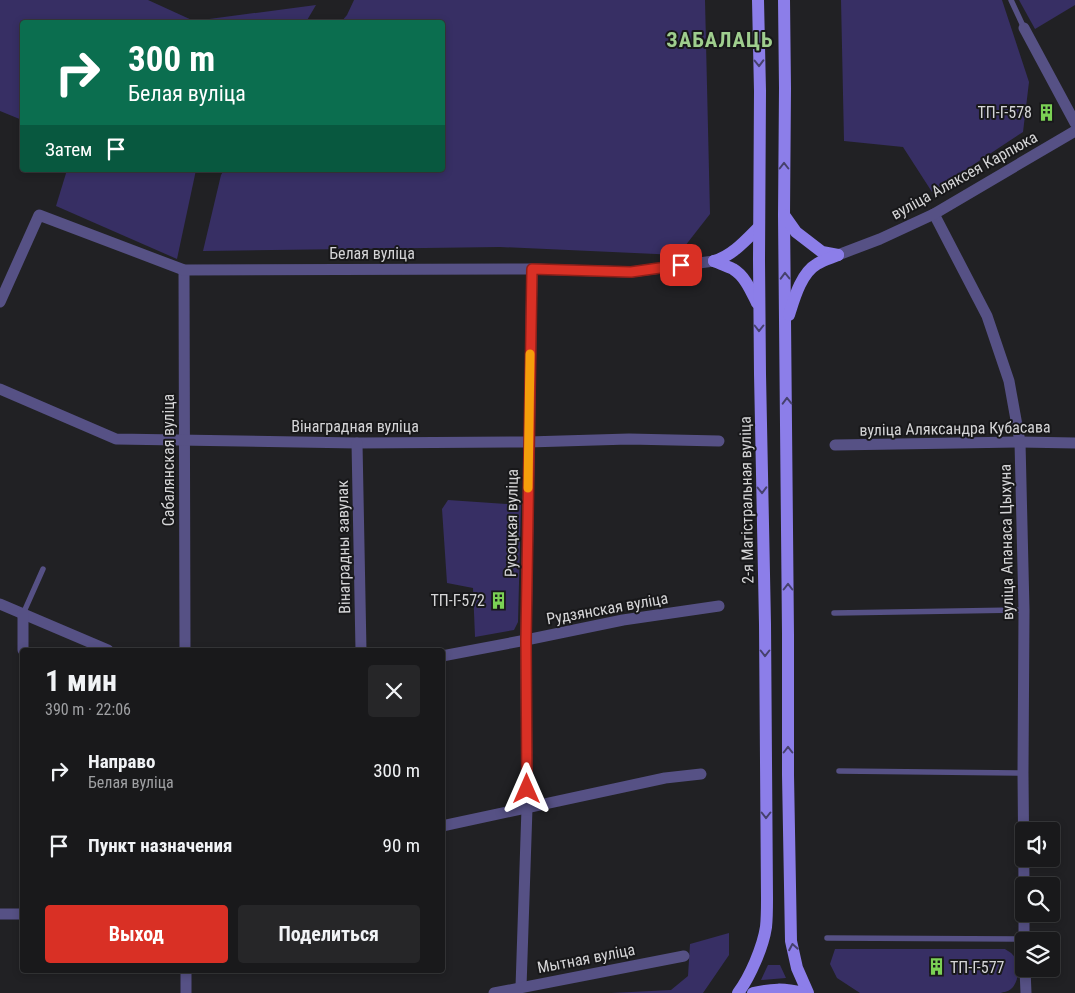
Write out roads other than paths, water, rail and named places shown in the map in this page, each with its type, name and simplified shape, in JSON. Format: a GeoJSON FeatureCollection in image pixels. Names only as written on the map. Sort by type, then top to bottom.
{"type":"FeatureCollection","features":[{"type":"Feature","properties":{"kind":"main road","name":"2-я Магістральная вуліца"},"geometry":{"type":"LineString","coordinates":[[738,993],[762,945],[766,926],[767,899],[765,614],[759,307],[760,90],[758,0]]}},
{"type":"Feature","properties":{"kind":"main road"},"geometry":{"type":"LineString","coordinates":[[784,0],[788,775],[791,941],[797,968],[808,993]]}},
{"type":"Feature","properties":{"kind":"main road"},"geometry":{"type":"LineString","coordinates":[[784,215],[796,232],[822,252],[838,255]]}},
{"type":"Feature","properties":{"kind":"main road"},"geometry":{"type":"LineString","coordinates":[[714,261],[722,259],[742,244],[759,227]]}},
{"type":"Feature","properties":{"kind":"main road"},"geometry":{"type":"LineString","coordinates":[[786,324],[797,290],[806,274],[815,265],[838,255]]}},
{"type":"Feature","properties":{"kind":"main road"},"geometry":{"type":"LineString","coordinates":[[714,261],[733,269],[742,277],[750,288],[759,307]]}},
{"type":"Feature","properties":{"kind":"main road"},"geometry":{"type":"LineString","coordinates":[[753,993],[771,989],[802,993]]}},
{"type":"Feature","properties":{"kind":"street"},"geometry":{"type":"LineString","coordinates":[[1024,28],[1075,123]]}},
{"type":"Feature","properties":{"kind":"street","name":"вуліца Аляксея Карпюка"},"geometry":{"type":"LineString","coordinates":[[838,255],[880,239],[934,214],[1075,131]]}},
{"type":"Feature","properties":{"kind":"street","name":"вуліца Апанаса Цыхуна"},"geometry":{"type":"LineString","coordinates":[[934,214],[987,316],[1010,381],[1020,442],[1024,610],[1024,877]]}},
{"type":"Feature","properties":{"kind":"street","name":"Белая вуліца"},"geometry":{"type":"LineString","coordinates":[[0,302],[39,215],[184,270],[532,269],[631,272],[714,261]]}},
{"type":"Feature","properties":{"kind":"street","name":"Русоцкая вуліца"},"geometry":{"type":"LineString","coordinates":[[520,988],[527,808],[526,640],[532,269]]}},
{"type":"Feature","properties":{"kind":"street","name":"Сабалянская вуліца"},"geometry":{"type":"LineString","coordinates":[[184,270],[185,648]]}},
{"type":"Feature","properties":{"kind":"street","name":"Вінаградная вуліца"},"geometry":{"type":"LineString","coordinates":[[0,388],[116,439],[358,443],[528,442],[629,439],[719,442]]}},
{"type":"Feature","properties":{"kind":"street","name":"Вінаградны завулак"},"geometry":{"type":"LineString","coordinates":[[358,443],[361,648]]}},
{"type":"Feature","properties":{"kind":"street","name":"вуліца Аляксандра Кубасава"},"geometry":{"type":"LineString","coordinates":[[835,445],[1075,443]]}},
{"type":"Feature","properties":{"kind":"street"},"geometry":{"type":"LineString","coordinates":[[0,604],[103,648]]}},
{"type":"Feature","properties":{"kind":"street","name":"Рудзянская вуліца"},"geometry":{"type":"LineString","coordinates":[[445,655],[623,620],[719,606]]}},
{"type":"Feature","properties":{"kind":"street"},"geometry":{"type":"LineString","coordinates":[[23,614],[24,648]]}},
{"type":"Feature","properties":{"kind":"street"},"geometry":{"type":"LineString","coordinates":[[445,825],[665,778],[701,774]]}},
{"type":"Feature","properties":{"kind":"street"},"geometry":{"type":"LineString","coordinates":[[0,914],[20,914]]}},
{"type":"Feature","properties":{"kind":"street","name":"Мытная вуліца"},"geometry":{"type":"LineString","coordinates":[[494,993],[684,956]]}},
{"type":"Feature","properties":{"kind":"street"},"geometry":{"type":"LineString","coordinates":[[186,973],[186,993]]}},
{"type":"Feature","properties":{"kind":"street"},"geometry":{"type":"LineString","coordinates":[[1025,977],[1026,993]]}},
{"type":"Feature","properties":{"kind":"lane"},"geometry":{"type":"LineString","coordinates":[[1012,0],[1024,28]]}},
{"type":"Feature","properties":{"kind":"lane"},"geometry":{"type":"LineString","coordinates":[[23,614],[43,569]]}},
{"type":"Feature","properties":{"kind":"lane"},"geometry":{"type":"LineString","coordinates":[[834,613],[1024,610]]}},
{"type":"Feature","properties":{"kind":"lane"},"geometry":{"type":"LineString","coordinates":[[839,771],[1023,773]]}},
{"type":"Feature","properties":{"kind":"lane"},"geometry":{"type":"LineString","coordinates":[[827,938],[1015,940]]}},
{"type":"Feature","properties":{"kind":"place","name":"ТП-Г-578"},"geometry":{"type":"Point","coordinates":[1046,112]}},
{"type":"Feature","properties":{"kind":"place","name":"ТП-Г-572"},"geometry":{"type":"Point","coordinates":[499,600]}},
{"type":"Feature","properties":{"kind":"place","name":"ТП-Г-577"},"geometry":{"type":"Point","coordinates":[936,967]}},
{"type":"Feature","properties":{"kind":"district","name":"ЗАБАЛАЦЬ"},"geometry":{"type":"Point","coordinates":[720,40]}}]}
